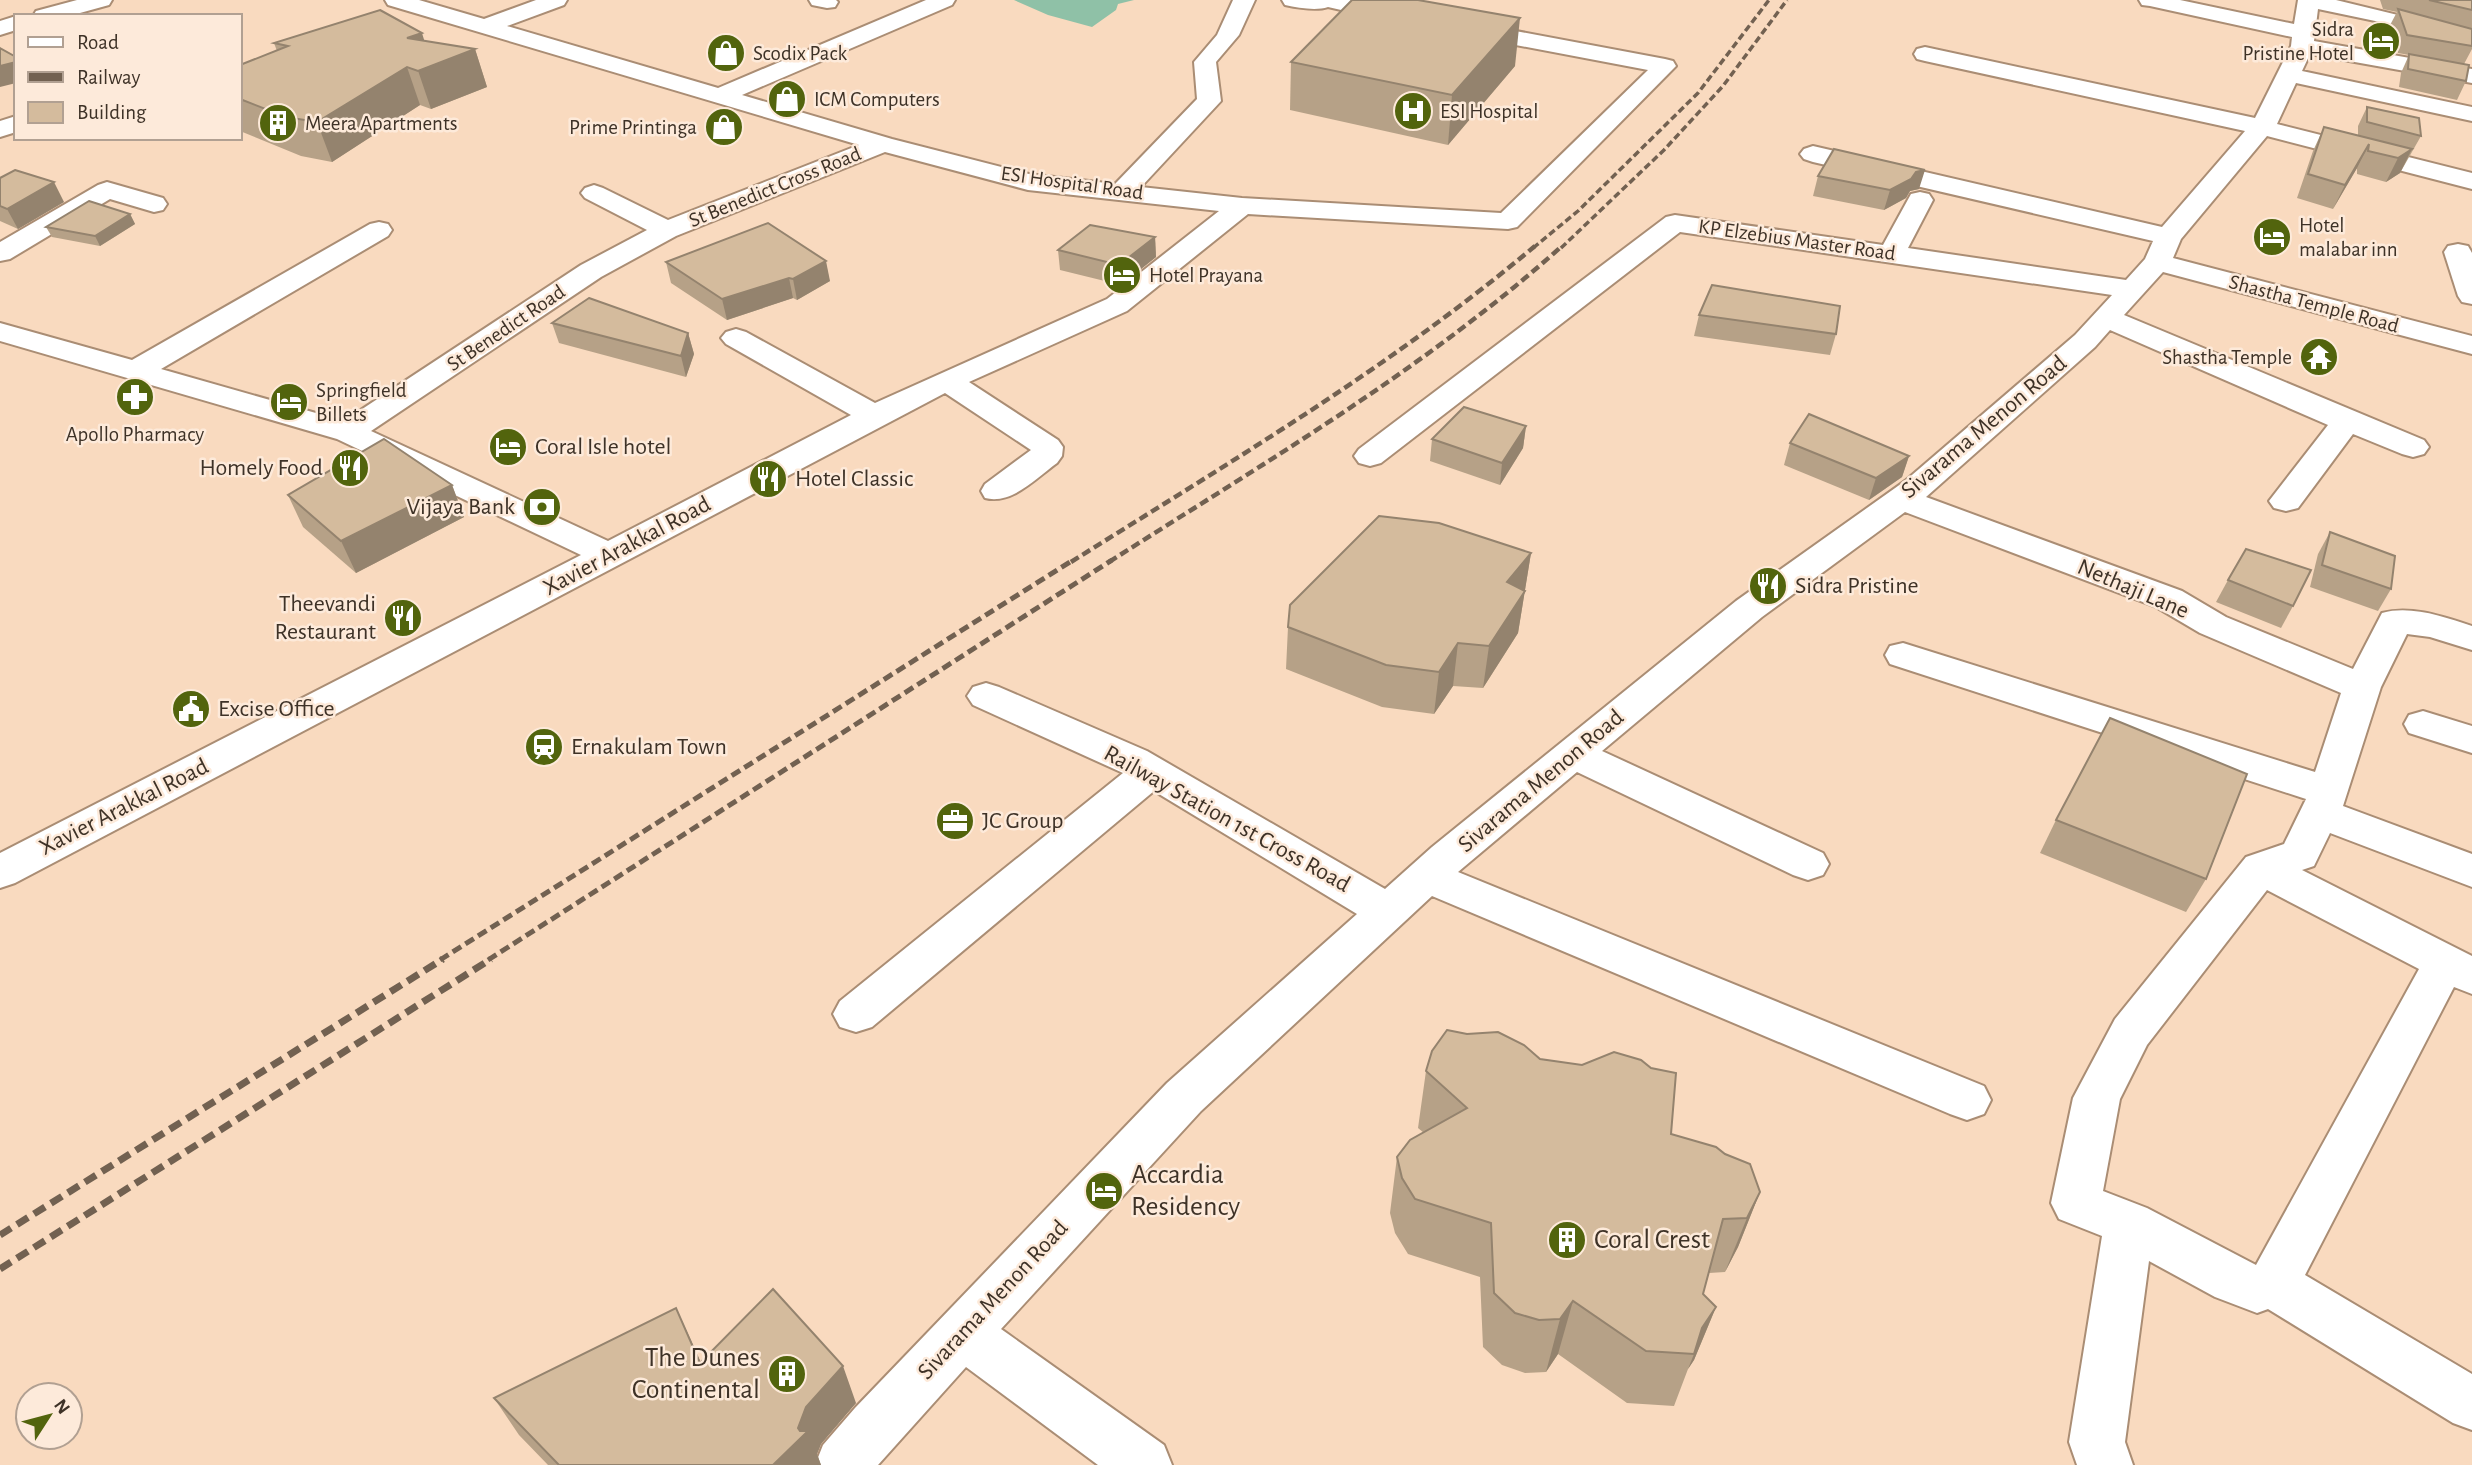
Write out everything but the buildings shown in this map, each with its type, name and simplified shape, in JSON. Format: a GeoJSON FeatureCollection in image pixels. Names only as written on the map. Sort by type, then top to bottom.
{"type":"FeatureCollection","features":[{"type":"Feature","properties":{"kind":"street"},"geometry":{"type":"LineString","coordinates":[[51,14],[101,0]]}},
{"type":"Feature","properties":{"kind":"street"},"geometry":{"type":"LineString","coordinates":[[483,27],[556,0]]}},
{"type":"Feature","properties":{"kind":"street"},"geometry":{"type":"LineString","coordinates":[[719,96],[944,0]]}},
{"type":"Feature","properties":{"kind":"street"},"geometry":{"type":"LineString","coordinates":[[1124,191],[1209,101],[1212,88],[1203,71],[1205,61],[1233,27],[1242,0]]}},
{"type":"Feature","properties":{"kind":"street"},"geometry":{"type":"LineString","coordinates":[[1293,0],[1325,1],[1415,19]]}},
{"type":"Feature","properties":{"kind":"street"},"geometry":{"type":"LineString","coordinates":[[2150,0],[2303,40],[2472,76]]}},
{"type":"Feature","properties":{"kind":"street"},"geometry":{"type":"LineString","coordinates":[[2309,0],[2472,40]]}},
{"type":"Feature","properties":{"kind":"street","name":"Sivarama Menon Road"},"geometry":{"type":"LineString","coordinates":[[843,1465],[874,1427],[962,1332],[1184,1097],[1427,877],[1749,609],[1917,488],[2085,341],[2261,127],[2290,75],[2303,40],[2309,0]]}},
{"type":"Feature","properties":{"kind":"street","name":"ESI Hospital Road"},"geometry":{"type":"LineString","coordinates":[[395,6],[483,27],[883,144],[1028,182],[1242,206],[1508,221],[1665,66],[1441,24]]}},
{"type":"Feature","properties":{"kind":"street"},"geometry":{"type":"LineString","coordinates":[[1925,54],[2261,127],[2472,181]]}},
{"type":"Feature","properties":{"kind":"street"},"geometry":{"type":"LineString","coordinates":[[2290,75],[2472,114]]}},
{"type":"Feature","properties":{"kind":"street","name":"St Benedict Cross Road"},"geometry":{"type":"LineString","coordinates":[[667,230],[883,144]]}},
{"type":"Feature","properties":{"kind":"street"},"geometry":{"type":"LineString","coordinates":[[1813,154],[2141,276],[2347,421],[2413,447]]}},
{"type":"Feature","properties":{"kind":"street"},"geometry":{"type":"LineString","coordinates":[[0,253],[107,190],[154,204]]}},
{"type":"Feature","properties":{"kind":"street"},"geometry":{"type":"LineString","coordinates":[[594,193],[667,230]]}},
{"type":"Feature","properties":{"kind":"street"},"geometry":{"type":"LineString","coordinates":[[1892,254],[1920,200]]}},
{"type":"Feature","properties":{"kind":"street","name":"Xavier Arakkal Road"},"geometry":{"type":"LineString","coordinates":[[0,872],[875,416],[1117,305],[1242,206]]}},
{"type":"Feature","properties":{"kind":"street","name":"KP Elzebius Master Road"},"geometry":{"type":"LineString","coordinates":[[1370,456],[1675,223],[1892,254],[2141,276]]}},
{"type":"Feature","properties":{"kind":"street"},"geometry":{"type":"LineString","coordinates":[[135,371],[379,230]]}},
{"type":"Feature","properties":{"kind":"street","name":"St Benedict Road"},"geometry":{"type":"LineString","coordinates":[[348,432],[591,271],[667,230]]}},
{"type":"Feature","properties":{"kind":"street"},"geometry":{"type":"LineString","coordinates":[[2458,252],[2472,296]]}},
{"type":"Feature","properties":{"kind":"street","name":"Shastha Temple Road"},"geometry":{"type":"LineString","coordinates":[[2141,276],[2472,345]]}},
{"type":"Feature","properties":{"kind":"street"},"geometry":{"type":"LineString","coordinates":[[2,334],[348,432],[610,555]]}},
{"type":"Feature","properties":{"kind":"street"},"geometry":{"type":"LineString","coordinates":[[736,338],[875,416]]}},
{"type":"Feature","properties":{"kind":"street"},"geometry":{"type":"LineString","coordinates":[[947,381],[1047,447],[1046,456],[997,491]]}},
{"type":"Feature","properties":{"kind":"street"},"geometry":{"type":"LineString","coordinates":[[2287,501],[2347,421]]}},
{"type":"Feature","properties":{"kind":"street","name":"Nethaji Lane"},"geometry":{"type":"LineString","coordinates":[[1901,499],[2169,599],[2213,625],[2362,687]]}},
{"type":"Feature","properties":{"kind":"street"},"geometry":{"type":"LineString","coordinates":[[2261,868],[2459,969],[2273,1284],[2257,1289],[2233,1280],[2129,1224],[2076,1203],[2097,1098],[2131,1032],[2261,868],[2299,855],[2323,802],[2362,687],[2395,621],[2433,626],[2472,638]]}},
{"type":"Feature","properties":{"kind":"street"},"geometry":{"type":"LineString","coordinates":[[1903,655],[1990,681],[2323,802],[2472,871]]}},
{"type":"Feature","properties":{"kind":"street","name":"Railway Station 1st Cross Road"},"geometry":{"type":"LineString","coordinates":[[986,696],[1133,761],[1390,912]]}},
{"type":"Feature","properties":{"kind":"street"},"geometry":{"type":"LineString","coordinates":[[2423,724],[2472,740]]}},
{"type":"Feature","properties":{"kind":"street"},"geometry":{"type":"LineString","coordinates":[[1573,754],[1808,864]]}},
{"type":"Feature","properties":{"kind":"street"},"geometry":{"type":"LineString","coordinates":[[856,1014],[1151,772]]}},
{"type":"Feature","properties":{"kind":"street"},"geometry":{"type":"LineString","coordinates":[[1427,877],[1967,1100]]}},
{"type":"Feature","properties":{"kind":"street"},"geometry":{"type":"LineString","coordinates":[[2105,1465],[2097,1442],[2129,1224]]}},
{"type":"Feature","properties":{"kind":"street"},"geometry":{"type":"LineString","coordinates":[[2273,1284],[2472,1404]]}},
{"type":"Feature","properties":{"kind":"street"},"geometry":{"type":"LineString","coordinates":[[962,1332],[1144,1465]]}},
{"type":"Feature","properties":{"kind":"green space"},"geometry":{"type":"Polygon","coordinates":[[[1014,0],[1134,0],[1118,4],[1116,10],[1092,27],[1048,15],[1014,0]]]}},
{"type":"Feature","properties":{"kind":"railway"},"geometry":{"type":"LineString","coordinates":[[1533,248],[1578,211],[1698,93],[1769,0]]}},
{"type":"Feature","properties":{"kind":"railway"},"geometry":{"type":"LineString","coordinates":[[1561,248],[1664,150],[1723,86],[1787,0]]}},
{"type":"Feature","properties":{"kind":"railway"},"geometry":{"type":"LineString","coordinates":[[1071,562],[1367,373],[1535,246]]}},
{"type":"Feature","properties":{"kind":"railway"},"geometry":{"type":"LineString","coordinates":[[1109,562],[1399,374],[1510,291],[1562,246]]}},
{"type":"Feature","properties":{"kind":"railway"},"geometry":{"type":"LineString","coordinates":[[440,960],[1073,560]]}},
{"type":"Feature","properties":{"kind":"railway"},"geometry":{"type":"LineString","coordinates":[[488,960],[1112,560]]}},
{"type":"Feature","properties":{"kind":"railway"},"geometry":{"type":"LineString","coordinates":[[0,1235],[443,959]]}},
{"type":"Feature","properties":{"kind":"railway"},"geometry":{"type":"LineString","coordinates":[[0,1269],[491,959]]}},
{"type":"Feature","properties":{"kind":"place","name":"Sidra Pristine Hotel"},"geometry":{"type":"Point","coordinates":[2381,41]}},
{"type":"Feature","properties":{"kind":"place","name":"Scodix Pack"},"geometry":{"type":"Point","coordinates":[726,53]}},
{"type":"Feature","properties":{"kind":"place","name":"ICM Computers"},"geometry":{"type":"Point","coordinates":[787,99]}},
{"type":"Feature","properties":{"kind":"place","name":"ESI Hospital"},"geometry":{"type":"Point","coordinates":[1413,111]}},
{"type":"Feature","properties":{"kind":"place","name":"Meera Apartments"},"geometry":{"type":"Point","coordinates":[278,123]}},
{"type":"Feature","properties":{"kind":"place","name":"Prime Printinga"},"geometry":{"type":"Point","coordinates":[724,127]}},
{"type":"Feature","properties":{"kind":"place","name":"Hotel malabar inn"},"geometry":{"type":"Point","coordinates":[2272,237]}},
{"type":"Feature","properties":{"kind":"place","name":"Hotel Prayana"},"geometry":{"type":"Point","coordinates":[1122,275]}},
{"type":"Feature","properties":{"kind":"place","name":"Shastha Temple"},"geometry":{"type":"Point","coordinates":[2319,357]}},
{"type":"Feature","properties":{"kind":"place","name":"Apollo Pharmacy"},"geometry":{"type":"Point","coordinates":[135,397]}},
{"type":"Feature","properties":{"kind":"place","name":"Springfield Billets"},"geometry":{"type":"Point","coordinates":[289,402]}},
{"type":"Feature","properties":{"kind":"place","name":"Coral Isle hotel"},"geometry":{"type":"Point","coordinates":[508,447]}},
{"type":"Feature","properties":{"kind":"place","name":"Homely Food"},"geometry":{"type":"Point","coordinates":[350,468]}},
{"type":"Feature","properties":{"kind":"place","name":"Hotel Classic"},"geometry":{"type":"Point","coordinates":[768,479]}},
{"type":"Feature","properties":{"kind":"place","name":"Vijaya Bank"},"geometry":{"type":"Point","coordinates":[542,507]}},
{"type":"Feature","properties":{"kind":"place","name":"Sidra Pristine"},"geometry":{"type":"Point","coordinates":[1768,586]}},
{"type":"Feature","properties":{"kind":"place","name":"Theevandi Restaurant"},"geometry":{"type":"Point","coordinates":[403,618]}},
{"type":"Feature","properties":{"kind":"place","name":"Excise Office"},"geometry":{"type":"Point","coordinates":[191,709]}},
{"type":"Feature","properties":{"kind":"place","name":"Ernakulam Town"},"geometry":{"type":"Point","coordinates":[544,747]}},
{"type":"Feature","properties":{"kind":"place","name":"JC Group"},"geometry":{"type":"Point","coordinates":[955,821]}},
{"type":"Feature","properties":{"kind":"place","name":"Accardia Residency"},"geometry":{"type":"Point","coordinates":[1104,1191]}},
{"type":"Feature","properties":{"kind":"place","name":"Coral Crest"},"geometry":{"type":"Point","coordinates":[1567,1240]}},
{"type":"Feature","properties":{"kind":"place","name":"The Dunes Continental"},"geometry":{"type":"Point","coordinates":[787,1374]}}]}
